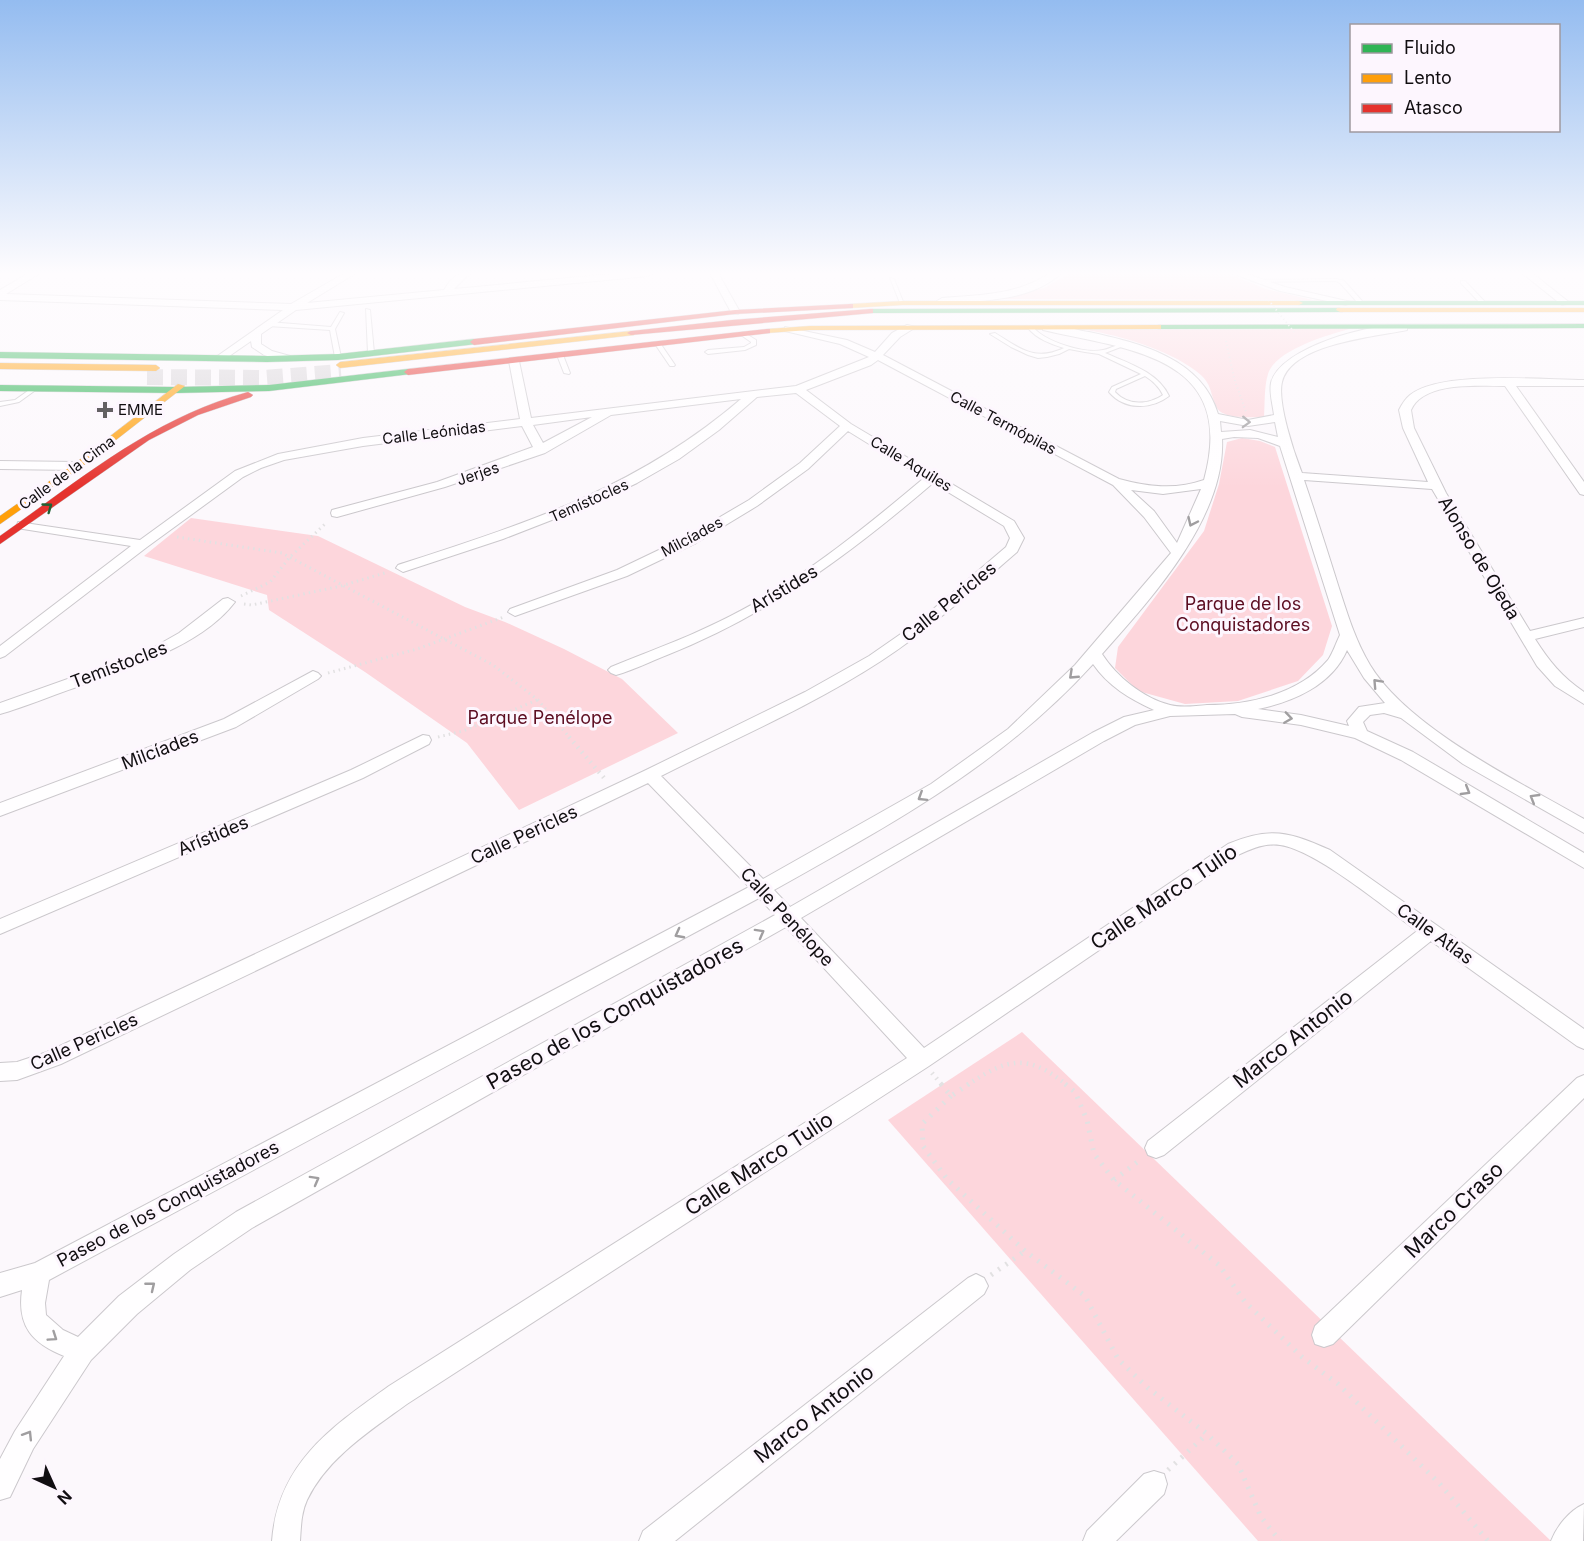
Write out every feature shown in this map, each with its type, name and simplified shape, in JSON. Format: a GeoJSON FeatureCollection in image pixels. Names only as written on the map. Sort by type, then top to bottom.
{"type":"FeatureCollection","features":[{"type":"Feature","properties":{"kind":"street","name":"Calle de la Cima"},"geometry":{"type":"LineString","coordinates":[[0,521],[77,466],[176,390],[202,374],[238,345]]}},
{"type":"Feature","properties":{"kind":"street"},"geometry":{"type":"LineString","coordinates":[[256,345],[260,349],[286,358],[339,368],[514,361],[650,345]]}},
{"type":"Feature","properties":{"kind":"street"},"geometry":{"type":"LineString","coordinates":[[339,368],[371,353],[443,345]]}},
{"type":"Feature","properties":{"kind":"street"},"geometry":{"type":"LineString","coordinates":[[0,388],[176,390],[263,388],[339,368],[538,345]]}},
{"type":"Feature","properties":{"kind":"street"},"geometry":{"type":"LineString","coordinates":[[339,368],[574,345]]}},
{"type":"Feature","properties":{"kind":"street","name":"Calle Termópilas"},"geometry":{"type":"LineString","coordinates":[[850,345],[877,356],[1115,482],[1140,489],[1168,491],[1193,488],[1211,481]]}},
{"type":"Feature","properties":{"kind":"street","name":"Calle Leónidas"},"geometry":{"type":"LineString","coordinates":[[0,653],[142,544],[239,474],[257,465],[282,457],[363,442],[798,388],[857,368],[877,356],[886,345]]}},
{"type":"Feature","properties":{"kind":"street","name":"Paseo de los Conquistadores"},"geometry":{"type":"LineString","coordinates":[[0,1285],[39,1273],[762,889],[965,770],[1010,734],[1095,656],[1178,554],[1211,481],[1217,437],[1213,416],[1197,383],[1180,369],[1156,356],[1126,345]]}},
{"type":"Feature","properties":{"kind":"street"},"geometry":{"type":"LineString","coordinates":[[1324,345],[1308,351],[1288,366],[1277,382],[1278,418],[1283,443],[1297,477],[1347,635],[1369,674],[1406,714],[1464,756],[1584,828]]}},
{"type":"Feature","properties":{"kind":"street"},"geometry":{"type":"LineString","coordinates":[[0,355],[286,358]]}},
{"type":"Feature","properties":{"kind":"street"},"geometry":{"type":"LineString","coordinates":[[73,389],[146,384],[174,373],[176,364],[168,360],[116,356]]}},
{"type":"Feature","properties":{"kind":"street","name":"Calle de la Cima"},"geometry":{"type":"LineString","coordinates":[[0,541],[124,451],[165,427],[263,388],[290,374],[294,365],[286,358]]}},
{"type":"Feature","properties":{"kind":"street"},"geometry":{"type":"LineString","coordinates":[[202,374],[267,359]]}},
{"type":"Feature","properties":{"kind":"street"},"geometry":{"type":"LineString","coordinates":[[514,361],[526,422],[541,450]]}},
{"type":"Feature","properties":{"kind":"street"},"geometry":{"type":"LineString","coordinates":[[0,366],[151,373],[0,376]]}},
{"type":"Feature","properties":{"kind":"street"},"geometry":{"type":"LineString","coordinates":[[202,374],[263,388]]}},
{"type":"Feature","properties":{"kind":"street"},"geometry":{"type":"LineString","coordinates":[[1508,383],[1584,382]]}},
{"type":"Feature","properties":{"kind":"street"},"geometry":{"type":"LineString","coordinates":[[1508,383],[1584,491]]}},
{"type":"Feature","properties":{"kind":"street","name":"Alonso de Ojeda"},"geometry":{"type":"LineString","coordinates":[[1508,383],[1443,386],[1412,400],[1405,410],[1406,422],[1435,486],[1550,672],[1584,699]]}},
{"type":"Feature","properties":{"kind":"street","name":"Calle Aquiles"},"geometry":{"type":"LineString","coordinates":[[798,388],[847,426],[1009,524],[1016,532],[1016,542]]}},
{"type":"Feature","properties":{"kind":"street","name":"Temístocles"},"geometry":{"type":"LineString","coordinates":[[404,568],[576,509],[657,468],[709,434],[754,394]]}},
{"type":"Feature","properties":{"kind":"street"},"geometry":{"type":"LineString","coordinates":[[694,401],[730,417]]}},
{"type":"Feature","properties":{"kind":"street"},"geometry":{"type":"LineString","coordinates":[[156,407],[171,403],[186,404],[194,407],[195,414]]}},
{"type":"Feature","properties":{"kind":"street","name":"Jerjes"},"geometry":{"type":"LineString","coordinates":[[337,513],[460,481],[541,450],[611,412]]}},
{"type":"Feature","properties":{"kind":"street"},"geometry":{"type":"LineString","coordinates":[[1213,416],[1248,423],[1278,418]]}},
{"type":"Feature","properties":{"kind":"street","name":"Milcíades"},"geometry":{"type":"LineString","coordinates":[[515,612],[622,573],[691,540],[762,496],[804,466],[847,426]]}},
{"type":"Feature","properties":{"kind":"street"},"geometry":{"type":"LineString","coordinates":[[1217,437],[1249,432],[1283,443]]}},
{"type":"Feature","properties":{"kind":"street"},"geometry":{"type":"LineString","coordinates":[[0,465],[77,466]]}},
{"type":"Feature","properties":{"kind":"street","name":"Arístides"},"geometry":{"type":"LineString","coordinates":[[616,670],[718,628],[777,595],[834,558],[933,477]]}},
{"type":"Feature","properties":{"kind":"street"},"geometry":{"type":"LineString","coordinates":[[1297,477],[1435,486]]}},
{"type":"Feature","properties":{"kind":"street","name":"Calle Termópilas"},"geometry":{"type":"LineString","coordinates":[[1115,482],[1149,514],[1178,554]]}},
{"type":"Feature","properties":{"kind":"street"},"geometry":{"type":"LineString","coordinates":[[23,525],[142,544]]}},
{"type":"Feature","properties":{"kind":"street","name":"Calle Pericles"},"geometry":{"type":"LineString","coordinates":[[0,1072],[17,1071],[54,1058],[615,792],[810,695],[923,626],[1000,560],[1016,542]]}},
{"type":"Feature","properties":{"kind":"street","name":"Temístocles"},"geometry":{"type":"LineString","coordinates":[[3,706],[154,653],[178,642],[199,628],[228,602]]}},
{"type":"Feature","properties":{"kind":"street"},"geometry":{"type":"LineString","coordinates":[[1527,636],[1556,632],[1584,622]]}},
{"type":"Feature","properties":{"kind":"street","name":"Paseo de los Conquistadores"},"geometry":{"type":"LineString","coordinates":[[0,1486],[24,1440],[82,1351],[137,1298],[182,1262],[244,1220],[788,917],[1098,737],[1130,722],[1170,711],[1230,710],[1277,700],[1311,683],[1335,661],[1347,635]]}},
{"type":"Feature","properties":{"kind":"street","name":"Paseo de los Conquistadores"},"geometry":{"type":"LineString","coordinates":[[1095,656],[1105,672],[1121,687],[1143,700],[1170,711]]}},
{"type":"Feature","properties":{"kind":"street","name":"Milcíades"},"geometry":{"type":"LineString","coordinates":[[0,810],[230,723],[313,676]]}},
{"type":"Feature","properties":{"kind":"street"},"geometry":{"type":"LineString","coordinates":[[1360,734],[1355,721],[1365,711],[1384,708],[1406,714]]}},
{"type":"Feature","properties":{"kind":"street"},"geometry":{"type":"LineString","coordinates":[[1230,710],[1301,720],[1360,734],[1407,756],[1584,861]]}},
{"type":"Feature","properties":{"kind":"street","name":"Arístides"},"geometry":{"type":"LineString","coordinates":[[0,927],[357,774],[423,740]]}},
{"type":"Feature","properties":{"kind":"street","name":"Calle Penélope"},"geometry":{"type":"LineString","coordinates":[[650,775],[762,889],[922,1060]]}},
{"type":"Feature","properties":{"kind":"street","name":"Calle Atlas"},"geometry":{"type":"LineString","coordinates":[[1281,838],[1324,855],[1584,1040]]}},
{"type":"Feature","properties":{"kind":"street","name":"Calle Marco Tulio"},"geometry":{"type":"LineString","coordinates":[[286,1541],[295,1494],[321,1457],[348,1431],[398,1395],[922,1060],[1234,849],[1254,839],[1281,838]]}},
{"type":"Feature","properties":{"kind":"street","name":"Marco Antonio"},"geometry":{"type":"LineString","coordinates":[[1156,1148],[1430,931]]}},
{"type":"Feature","properties":{"kind":"street","name":"Marco Craso"},"geometry":{"type":"LineString","coordinates":[[1324,1335],[1584,1084]]}},
{"type":"Feature","properties":{"kind":"street","name":"Paseo de los Conquistadores"},"geometry":{"type":"LineString","coordinates":[[39,1273],[32,1296],[36,1323],[54,1340],[82,1351]]}},
{"type":"Feature","properties":{"kind":"street","name":"Marco Antonio"},"geometry":{"type":"LineString","coordinates":[[653,1541],[976,1286]]}},
{"type":"Feature","properties":{"kind":"street"},"geometry":{"type":"LineString","coordinates":[[1098,1541],[1154,1484]]}},
{"type":"Feature","properties":{"kind":"street"},"geometry":{"type":"LineString","coordinates":[[1565,1541],[1584,1518]]}},
{"type":"Feature","properties":{"kind":"lane"},"geometry":{"type":"LineString","coordinates":[[335,345],[339,368]]}},
{"type":"Feature","properties":{"kind":"lane"},"geometry":{"type":"LineString","coordinates":[[370,345],[371,353]]}},
{"type":"Feature","properties":{"kind":"lane"},"geometry":{"type":"LineString","coordinates":[[659,345],[672,365]]}},
{"type":"Feature","properties":{"kind":"lane"},"geometry":{"type":"LineString","coordinates":[[708,352],[745,348],[752,345]]}},
{"type":"Feature","properties":{"kind":"lane"},"geometry":{"type":"LineString","coordinates":[[1015,345],[1040,357],[1053,356],[1069,347]]}},
{"type":"Feature","properties":{"kind":"lane"},"geometry":{"type":"LineString","coordinates":[[1063,345],[1101,352],[1145,374],[1164,388],[1166,396],[1161,400],[1138,405],[1112,392],[1114,388],[1145,374]]}},
{"type":"Feature","properties":{"kind":"lane"},"geometry":{"type":"LineString","coordinates":[[1101,352],[1121,345]]}},
{"type":"Feature","properties":{"kind":"lane"},"geometry":{"type":"LineString","coordinates":[[560,355],[567,373]]}},
{"type":"Feature","properties":{"kind":"lane"},"geometry":{"type":"LineString","coordinates":[[0,405],[17,401],[34,389]]}},
{"type":"Feature","properties":{"kind":"path"},"geometry":{"type":"LineString","coordinates":[[1227,345],[1234,378],[1248,423]]}},
{"type":"Feature","properties":{"kind":"path"},"geometry":{"type":"LineString","coordinates":[[228,602],[270,582],[290,557],[337,513]]}},
{"type":"Feature","properties":{"kind":"path"},"geometry":{"type":"LineString","coordinates":[[156,535],[240,545],[282,553],[493,665],[538,699],[615,792]]}},
{"type":"Feature","properties":{"kind":"path"},"geometry":{"type":"LineString","coordinates":[[228,602],[252,605],[341,586],[404,568]]}},
{"type":"Feature","properties":{"kind":"path"},"geometry":{"type":"LineString","coordinates":[[313,676],[399,656],[446,641],[515,612]]}},
{"type":"Feature","properties":{"kind":"path"},"geometry":{"type":"LineString","coordinates":[[423,740],[463,731],[538,699]]}},
{"type":"Feature","properties":{"kind":"path"},"geometry":{"type":"LineString","coordinates":[[922,1060],[951,1096]]}},
{"type":"Feature","properties":{"kind":"path"},"geometry":{"type":"LineString","coordinates":[[1280,1541],[1261,1517],[1238,1464],[1208,1434],[1148,1388],[1118,1359],[1085,1296],[1025,1251],[947,1179],[922,1146],[922,1124],[951,1096],[991,1069],[1025,1060],[1047,1069],[1075,1092],[1087,1120],[1094,1154],[1114,1180],[1219,1265],[1245,1302],[1302,1357],[1338,1384],[1439,1483],[1488,1541]]}},
{"type":"Feature","properties":{"kind":"path"},"geometry":{"type":"LineString","coordinates":[[1114,1180],[1156,1148]]}},
{"type":"Feature","properties":{"kind":"path"},"geometry":{"type":"LineString","coordinates":[[976,1286],[1025,1251]]}},
{"type":"Feature","properties":{"kind":"path"},"geometry":{"type":"LineString","coordinates":[[1154,1484],[1208,1434]]}},
{"type":"Feature","properties":{"kind":"green space"},"geometry":{"type":"Polygon","coordinates":[[[1143,345],[1303,345],[1281,358],[1268,374],[1264,417],[1237,417],[1224,414],[1216,406],[1205,379],[1184,363],[1143,345]]]}},
{"type":"Feature","properties":{"kind":"green space","name":"Parque de los Conquistadores"},"geometry":{"type":"Polygon","coordinates":[[[1242,438],[1260,441],[1275,447],[1332,626],[1323,655],[1298,681],[1238,701],[1185,704],[1138,691],[1115,668],[1118,647],[1204,531],[1219,484],[1227,442],[1242,438]]]}},
{"type":"Feature","properties":{"kind":"green space","name":"Parque Penélope"},"geometry":{"type":"Polygon","coordinates":[[[191,518],[318,536],[465,607],[505,622],[564,649],[622,679],[678,733],[519,810],[467,743],[365,672],[269,610],[267,595],[144,556],[191,518]]]}},
{"type":"Feature","properties":{"kind":"green space"},"geometry":{"type":"Polygon","coordinates":[[[1022,1032],[1551,1541],[1258,1541],[888,1120],[1022,1032]]]}},
{"type":"Feature","properties":{"kind":"tunnel"},"geometry":{"type":"LineString","coordinates":[[147,377],[265,378],[341,372]]}},
{"type":"Feature","properties":{"kind":"traffic: fast"},"geometry":{"type":"LineString","coordinates":[[0,355],[267,359],[338,357],[448,345]]}},
{"type":"Feature","properties":{"kind":"traffic: fast"},"geometry":{"type":"LineString","coordinates":[[0,388],[176,390],[269,388],[408,372]]}},
{"type":"Feature","properties":{"kind":"traffic: slow"},"geometry":{"type":"LineString","coordinates":[[340,365],[523,345]]}},
{"type":"Feature","properties":{"kind":"traffic: slow"},"geometry":{"type":"LineString","coordinates":[[0,366],[156,368]]}},
{"type":"Feature","properties":{"kind":"traffic: slow"},"geometry":{"type":"LineString","coordinates":[[0,521],[77,466],[181,386]]}},
{"type":"Feature","properties":{"kind":"traffic: jam"},"geometry":{"type":"LineString","coordinates":[[408,372],[645,345]]}},
{"type":"Feature","properties":{"kind":"traffic: jam"},"geometry":{"type":"LineString","coordinates":[[0,541],[146,438],[195,413],[248,395]]}},
{"type":"Feature","properties":{"kind":"place","name":"EMME"},"geometry":{"type":"Point","coordinates":[105,410]}}]}
